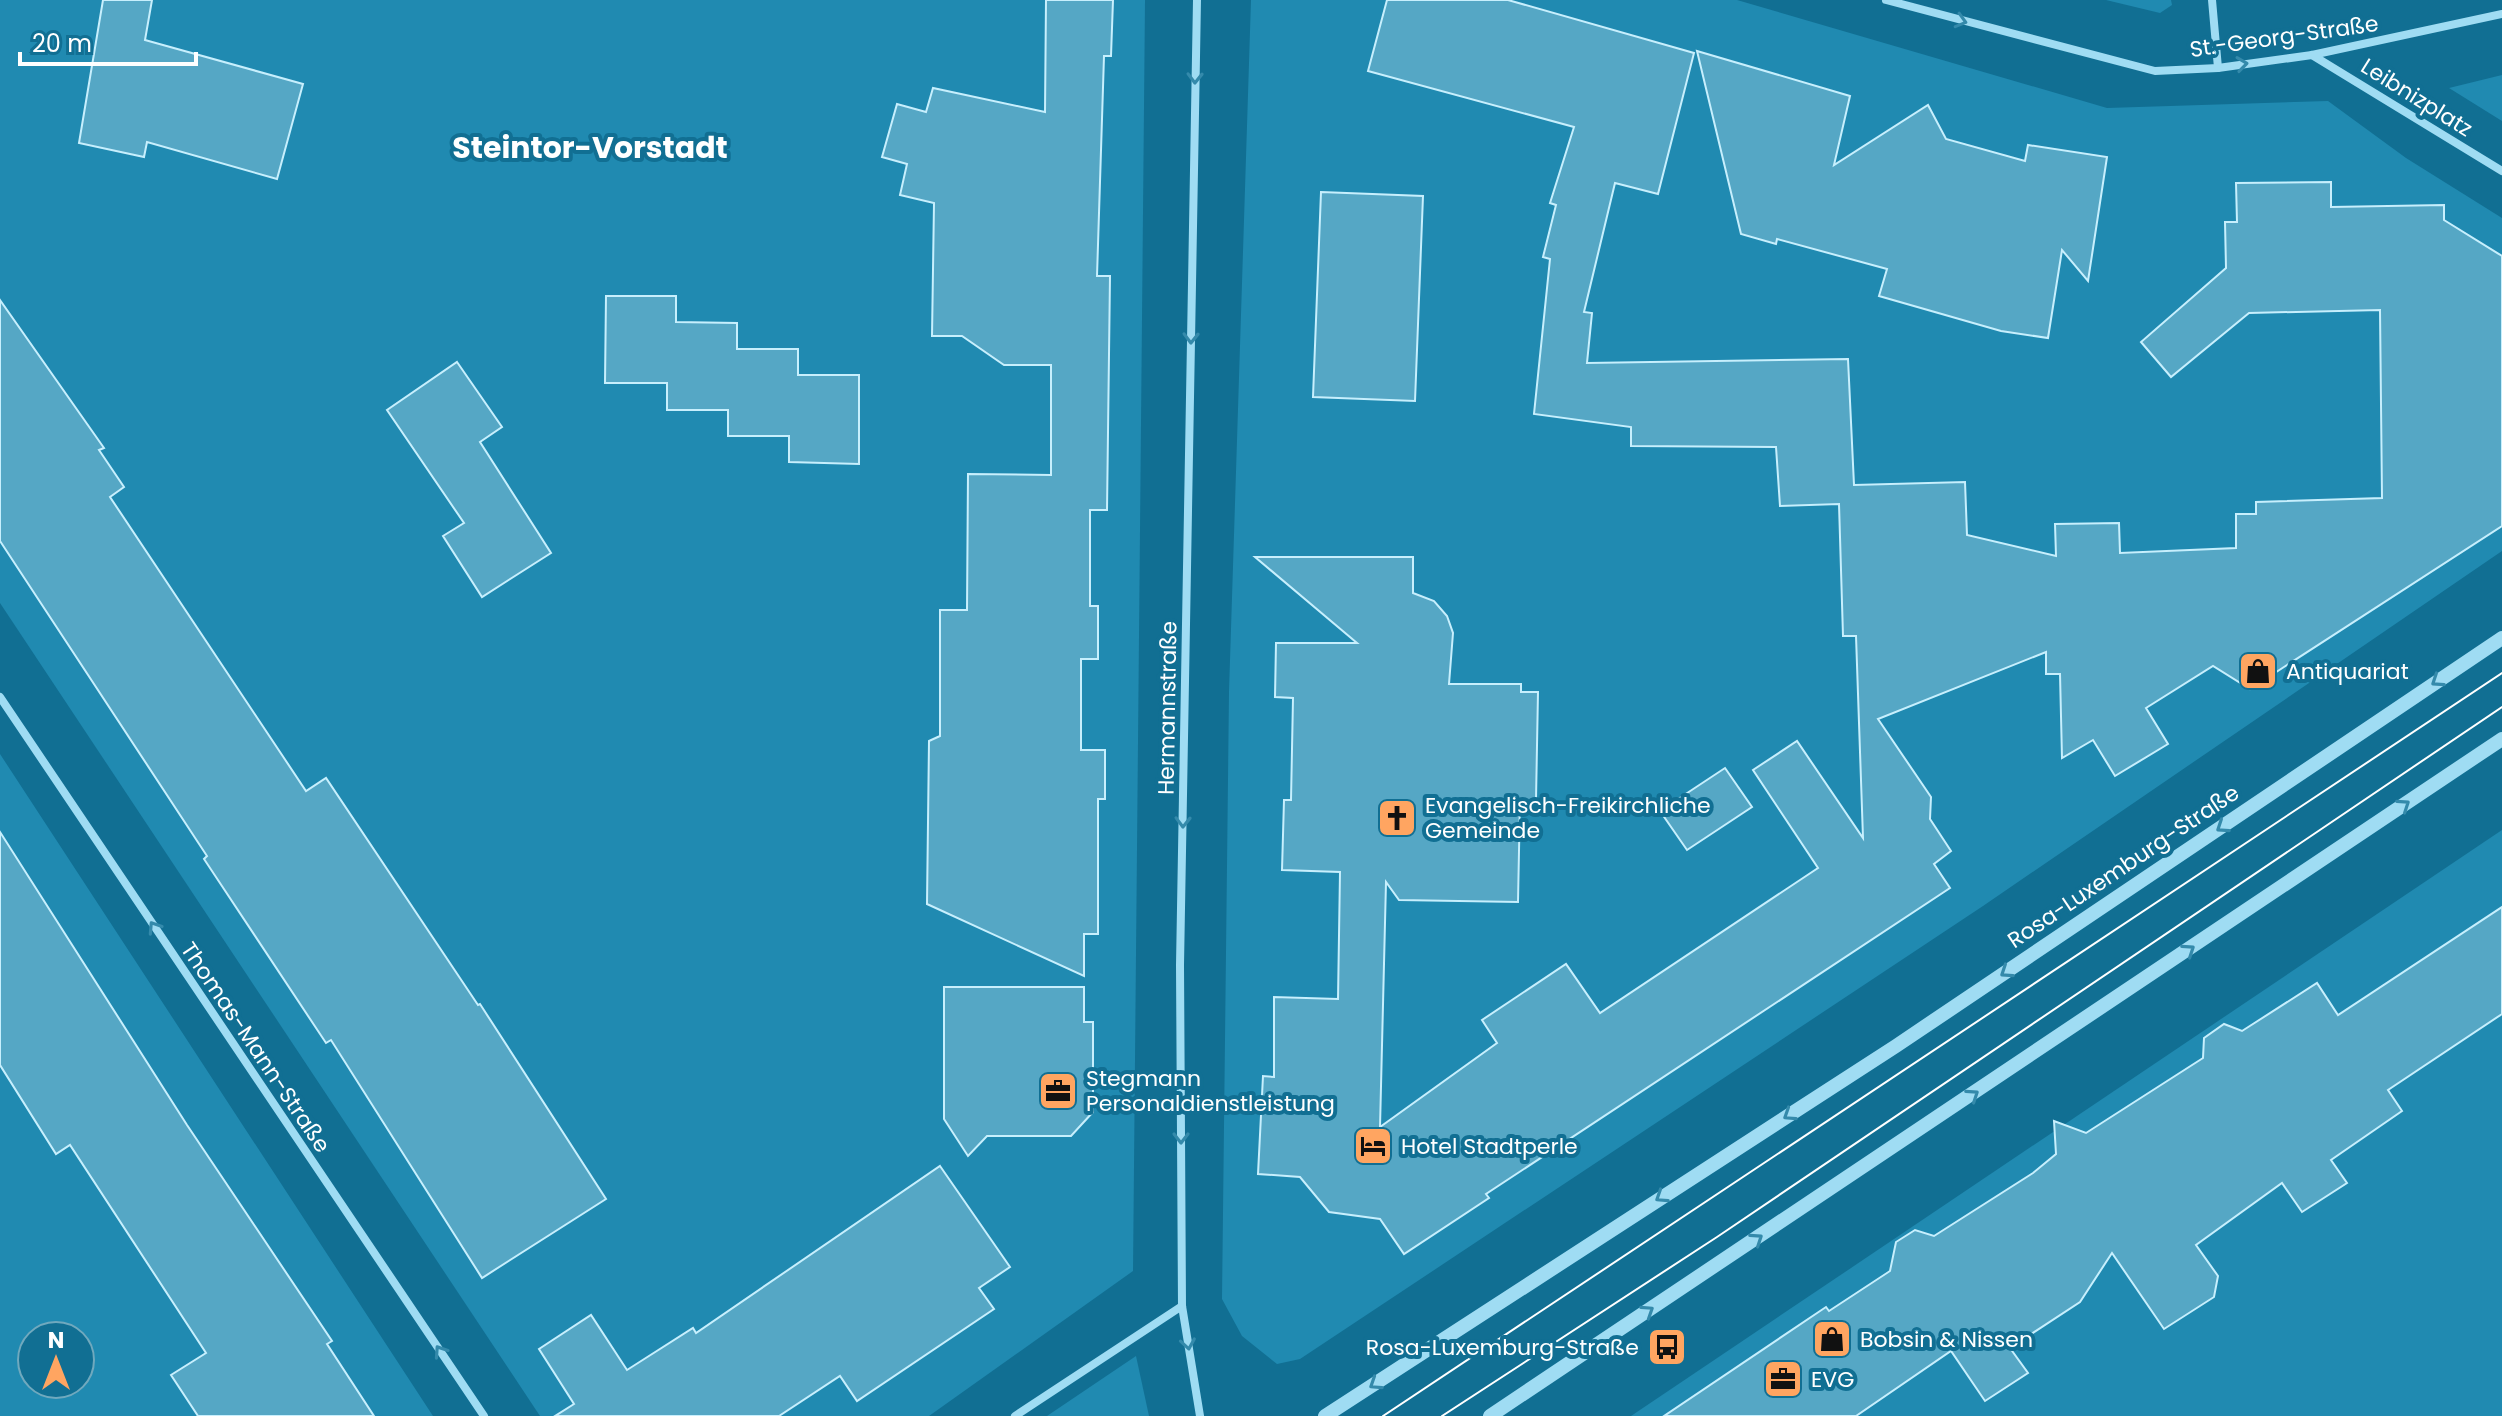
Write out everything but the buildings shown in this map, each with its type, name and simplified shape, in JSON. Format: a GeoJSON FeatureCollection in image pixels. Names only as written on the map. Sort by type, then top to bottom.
{"type":"FeatureCollection","features":[{"type":"Feature","properties":{"kind":"street","name":"Hermannstraße"},"geometry":{"type":"LineString","coordinates":[[1197,0],[1180,965],[1182,1306],[1200,1416]]}},
{"type":"Feature","properties":{"kind":"street","name":"St.-Georg-Straße"},"geometry":{"type":"LineString","coordinates":[[1886,0],[2155,71],[2218,68],[2312,55],[2502,14]]}},
{"type":"Feature","properties":{"kind":"street"},"geometry":{"type":"LineString","coordinates":[[2212,0],[2218,68]]}},
{"type":"Feature","properties":{"kind":"street","name":"Leibnizplatz"},"geometry":{"type":"LineString","coordinates":[[2312,55],[2502,171]]}},
{"type":"Feature","properties":{"kind":"street","name":"Rosa-Luxemburg-Straße"},"geometry":{"type":"LineString","coordinates":[[1325,1416],[1909,1037],[2502,638]]}},
{"type":"Feature","properties":{"kind":"street","name":"Thomas-Mann-Straße"},"geometry":{"type":"LineString","coordinates":[[0,697],[484,1416]]}},
{"type":"Feature","properties":{"kind":"street"},"geometry":{"type":"LineString","coordinates":[[1490,1416],[2502,739]]}},
{"type":"Feature","properties":{"kind":"street"},"geometry":{"type":"LineString","coordinates":[[1015,1416],[1182,1306]]}},
{"type":"Feature","properties":{"kind":"shaded area"},"geometry":{"type":"Polygon","coordinates":[[[0,0],[1145,0],[1133,1271],[929,1416],[540,1416],[0,603],[0,0]]]}},
{"type":"Feature","properties":{"kind":"shaded area"},"geometry":{"type":"Polygon","coordinates":[[[1251,0],[1737,0],[2107,108],[2328,101],[2406,158],[2502,218],[2502,551],[1983,906],[1300,1359],[1277,1364],[1242,1336],[1222,1299],[1229,692],[1251,0]]]}},
{"type":"Feature","properties":{"kind":"shaded area"},"geometry":{"type":"Polygon","coordinates":[[[2106,0],[2171,0],[2172,5],[2160,13],[2106,0]]]}},
{"type":"Feature","properties":{"kind":"shaded area"},"geometry":{"type":"Polygon","coordinates":[[[2502,75],[2502,121],[2449,88],[2502,75]]]}},
{"type":"Feature","properties":{"kind":"shaded area"},"geometry":{"type":"Polygon","coordinates":[[[0,754],[433,1416],[0,1416],[0,754]]]}},
{"type":"Feature","properties":{"kind":"shaded area"},"geometry":{"type":"Polygon","coordinates":[[[2502,830],[2502,1416],[1631,1416],[2502,830]]]}},
{"type":"Feature","properties":{"kind":"shaded area"},"geometry":{"type":"Polygon","coordinates":[[[1136,1356],[1149,1416],[1047,1416],[1136,1356]]]}},
{"type":"Feature","properties":{"kind":"tram line"},"geometry":{"type":"LineString","coordinates":[[1383,1416],[2502,673]]}},
{"type":"Feature","properties":{"kind":"tram line"},"geometry":{"type":"LineString","coordinates":[[1442,1416],[1717,1237],[2502,707]]}},
{"type":"Feature","properties":{"kind":"place","name":"Antiquariat"},"geometry":{"type":"Point","coordinates":[2258,671]}},
{"type":"Feature","properties":{"kind":"place","name":"Evangelisch-Freikirchliche Gemeinde"},"geometry":{"type":"Point","coordinates":[1397,818]}},
{"type":"Feature","properties":{"kind":"place","name":"Stegmann Personaldienstleistung"},"geometry":{"type":"Point","coordinates":[1058,1091]}},
{"type":"Feature","properties":{"kind":"place","name":"Hotel Stadtperle"},"geometry":{"type":"Point","coordinates":[1373,1146]}},
{"type":"Feature","properties":{"kind":"place","name":"Bobsin & Nissen"},"geometry":{"type":"Point","coordinates":[1832,1339]}},
{"type":"Feature","properties":{"kind":"place","name":"Rosa-Luxemburg-Straße"},"geometry":{"type":"Point","coordinates":[1667,1347]}},
{"type":"Feature","properties":{"kind":"place","name":"EVG"},"geometry":{"type":"Point","coordinates":[1783,1379]}},
{"type":"Feature","properties":{"kind":"district","name":"Steintor-Vorstadt"},"geometry":{"type":"Point","coordinates":[590,148]}}]}
